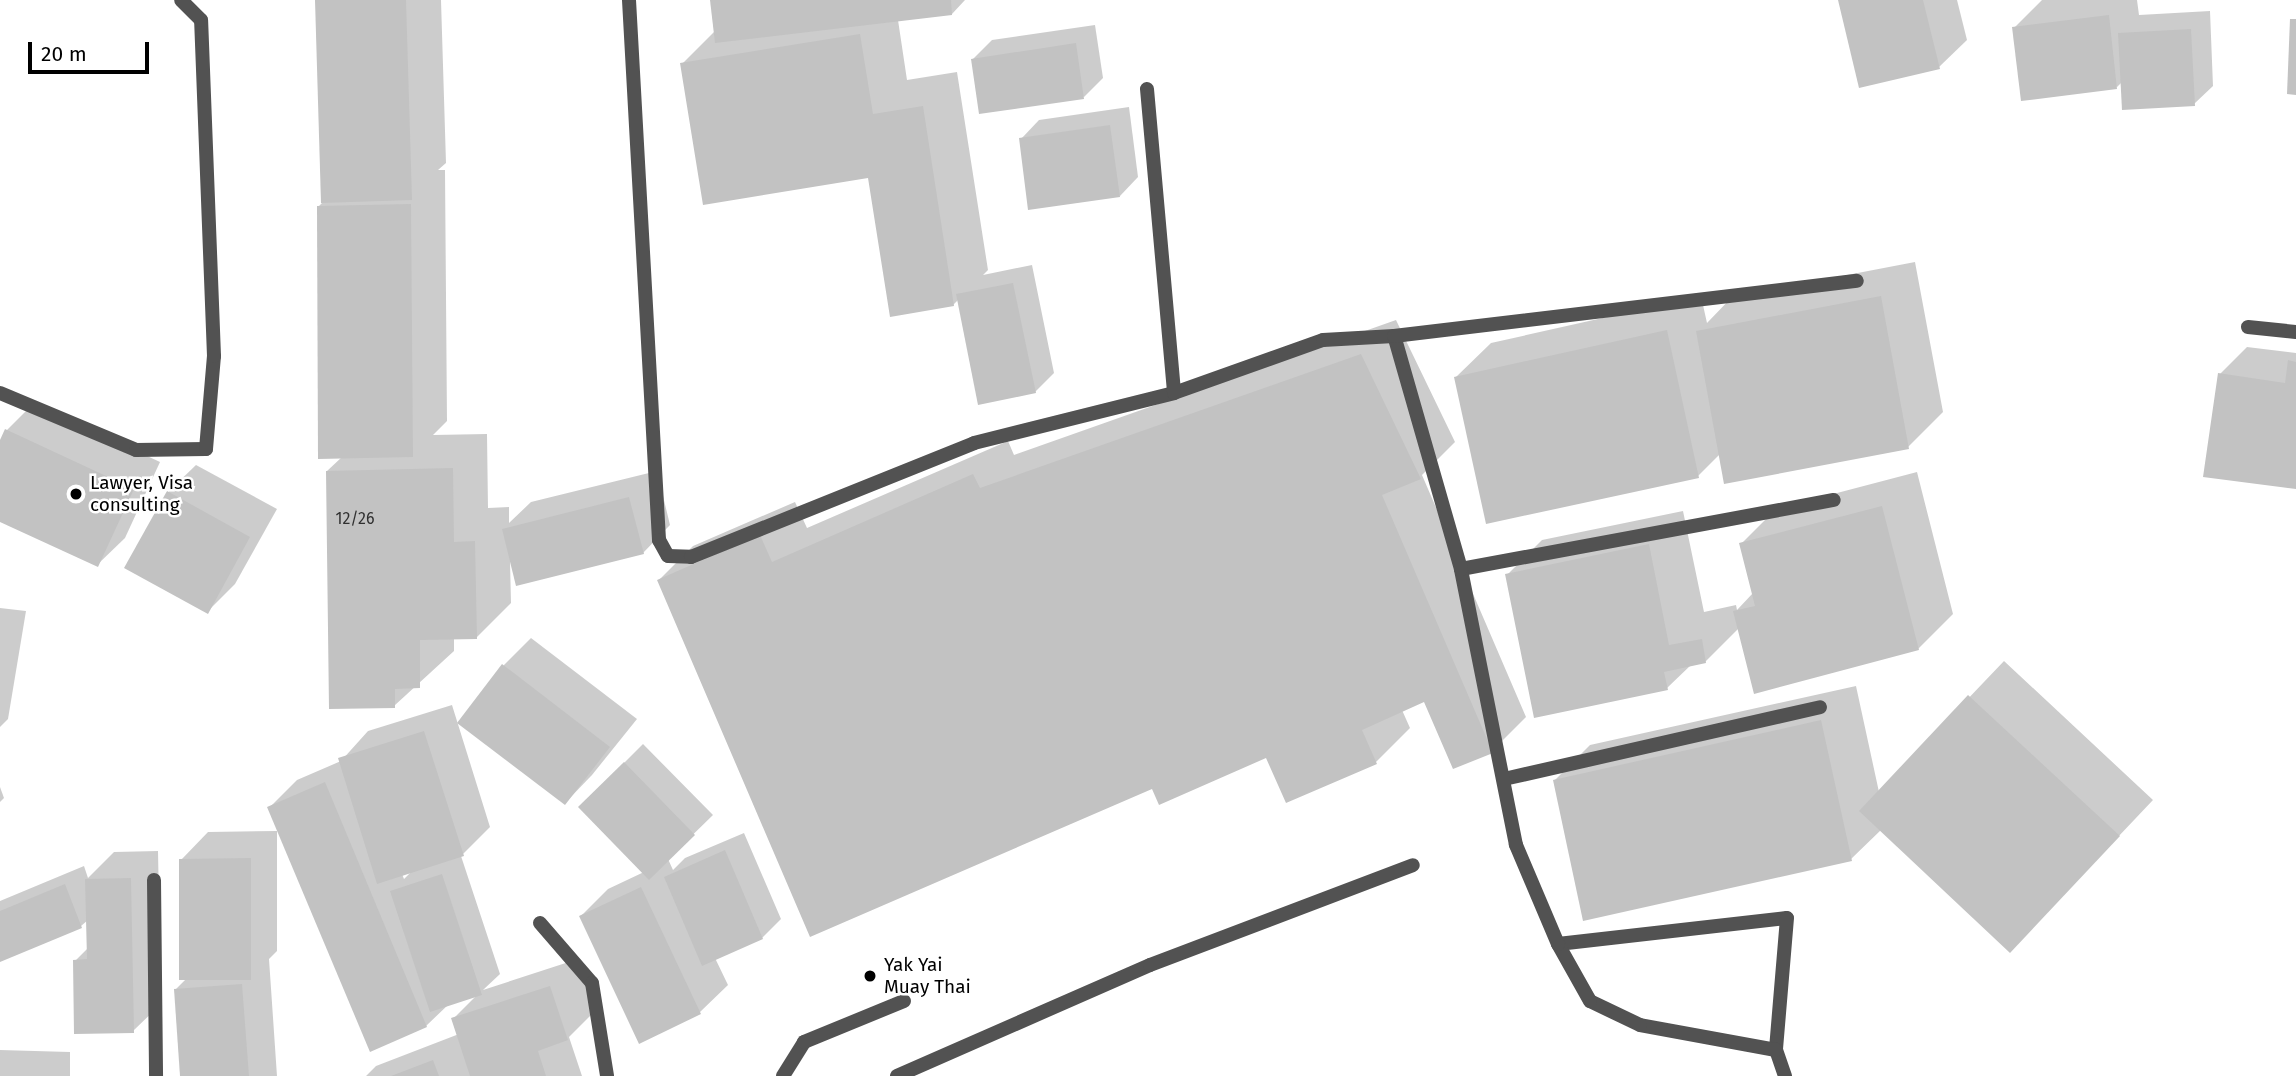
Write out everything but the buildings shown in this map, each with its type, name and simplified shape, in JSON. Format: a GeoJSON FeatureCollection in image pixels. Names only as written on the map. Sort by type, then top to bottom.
{"type":"FeatureCollection","features":[{"type":"Feature","properties":{"kind":"street"},"geometry":{"type":"LineString","coordinates":[[0,393],[136,450],[206,449],[214,356],[201,20],[181,0]]}},
{"type":"Feature","properties":{"kind":"street"},"geometry":{"type":"LineString","coordinates":[[629,0],[659,540],[668,556],[691,557],[974,443],[1174,393],[1323,340],[1394,336],[1857,281]]}},
{"type":"Feature","properties":{"kind":"street"},"geometry":{"type":"LineString","coordinates":[[1147,89],[1174,393]]}},
{"type":"Feature","properties":{"kind":"street"},"geometry":{"type":"LineString","coordinates":[[2248,327],[2296,332]]}},
{"type":"Feature","properties":{"kind":"street"},"geometry":{"type":"LineString","coordinates":[[1394,336],[1461,569],[1516,845],[1558,944],[1590,1002],[1640,1025],[1776,1051]]}},
{"type":"Feature","properties":{"kind":"street"},"geometry":{"type":"LineString","coordinates":[[1461,569],[1834,499]]}},
{"type":"Feature","properties":{"kind":"street"},"geometry":{"type":"LineString","coordinates":[[1504,779],[1820,707]]}},
{"type":"Feature","properties":{"kind":"street"},"geometry":{"type":"LineString","coordinates":[[897,1076],[1150,965],[1413,865]]}},
{"type":"Feature","properties":{"kind":"street"},"geometry":{"type":"LineString","coordinates":[[154,880],[156,1076]]}},
{"type":"Feature","properties":{"kind":"street"},"geometry":{"type":"LineString","coordinates":[[1558,944],[1787,918],[1776,1051],[1785,1076]]}},
{"type":"Feature","properties":{"kind":"street"},"geometry":{"type":"LineString","coordinates":[[540,923],[592,983],[607,1076]]}},
{"type":"Feature","properties":{"kind":"street"},"geometry":{"type":"LineString","coordinates":[[783,1076],[804,1042],[904,1001]]}},
{"type":"Feature","properties":{"kind":"place","name":"Lawyer, Visa consulting"},"geometry":{"type":"Point","coordinates":[76,494]}},
{"type":"Feature","properties":{"kind":"place","name":"Yak Yai Muay Thai"},"geometry":{"type":"Point","coordinates":[870,976]}}]}
